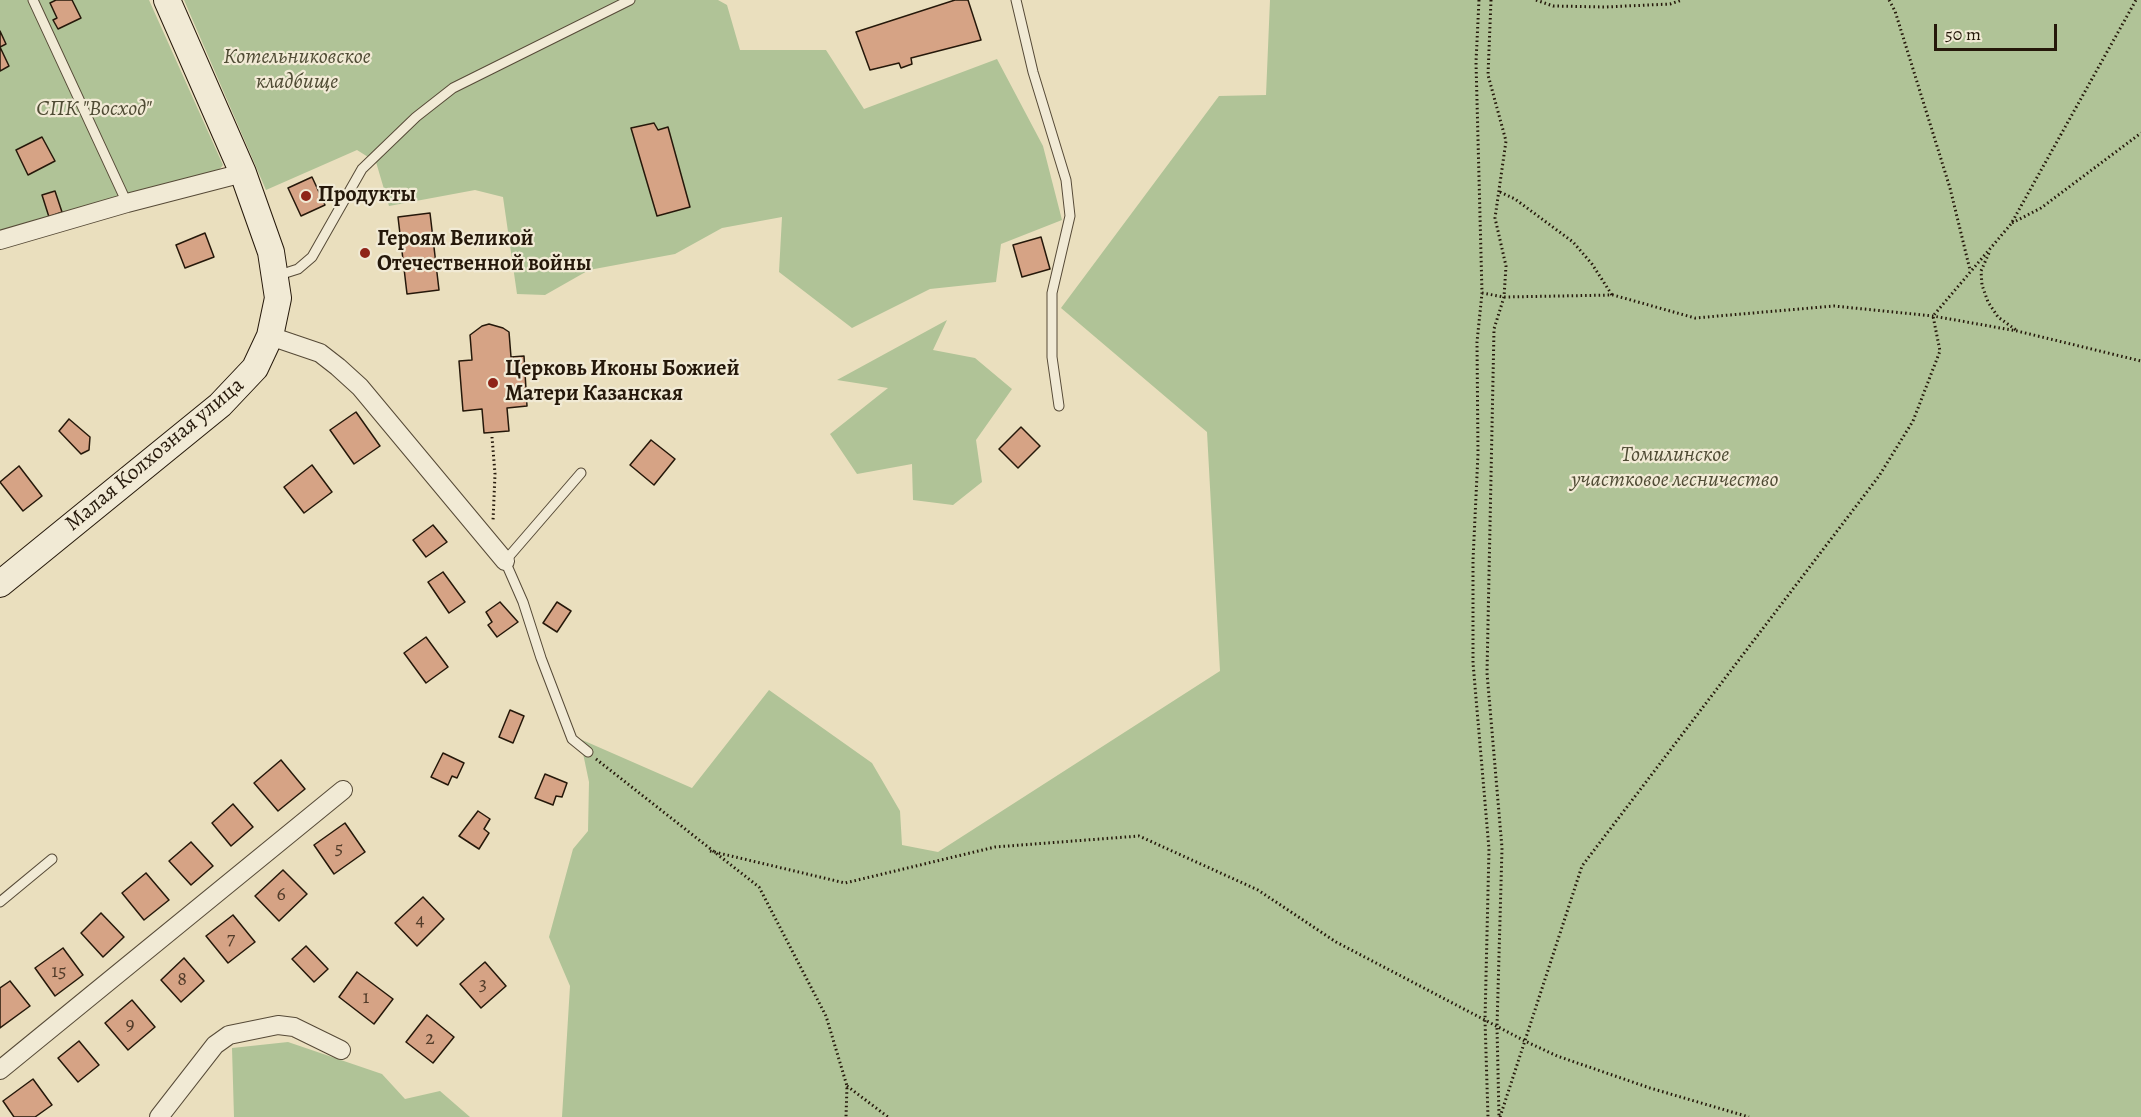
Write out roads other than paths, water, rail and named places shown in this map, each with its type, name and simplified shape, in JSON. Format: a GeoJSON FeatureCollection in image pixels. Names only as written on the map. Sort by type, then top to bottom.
{"type":"FeatureCollection","features":[{"type":"Feature","properties":{"kind":"street","name":"Малая Колхозная улица"},"geometry":{"type":"LineString","coordinates":[[0,584],[220,405],[255,368],[270,336],[278,298],[271,252],[243,173],[167,0]]}},
{"type":"Feature","properties":{"kind":"street"},"geometry":{"type":"LineString","coordinates":[[0,240],[127,203],[243,173]]}},
{"type":"Feature","properties":{"kind":"street"},"geometry":{"type":"LineString","coordinates":[[270,336],[320,353],[360,387],[493,543],[505,561]]}},
{"type":"Feature","properties":{"kind":"street"},"geometry":{"type":"LineString","coordinates":[[0,1070],[342,790]]}},
{"type":"Feature","properties":{"kind":"street"},"geometry":{"type":"LineString","coordinates":[[159,1117],[215,1045],[229,1035],[278,1025],[294,1027],[341,1050]]}},
{"type":"Feature","properties":{"kind":"lane"},"geometry":{"type":"LineString","coordinates":[[33,0],[127,203]]}},
{"type":"Feature","properties":{"kind":"lane"},"geometry":{"type":"LineString","coordinates":[[275,276],[298,269],[312,257],[362,169],[416,117],[453,88],[630,0]]}},
{"type":"Feature","properties":{"kind":"lane"},"geometry":{"type":"LineString","coordinates":[[1016,0],[1033,72],[1066,180],[1070,216],[1052,293],[1052,357],[1059,406]]}},
{"type":"Feature","properties":{"kind":"lane"},"geometry":{"type":"LineString","coordinates":[[581,473],[505,561],[524,602],[541,658],[572,739],[588,752]]}},
{"type":"Feature","properties":{"kind":"lane"},"geometry":{"type":"LineString","coordinates":[[0,902],[52,859]]}},
{"type":"Feature","properties":{"kind":"place","name":"Продукты"},"geometry":{"type":"Point","coordinates":[306,196]}},
{"type":"Feature","properties":{"kind":"place","name":"Героям Великой Отечественной войны"},"geometry":{"type":"Point","coordinates":[365,253]}},
{"type":"Feature","properties":{"kind":"place","name":"Церковь Иконы Божией Матери Казанская"},"geometry":{"type":"Point","coordinates":[493,383]}},
{"type":"Feature","properties":{"kind":"park label","name":"Котельниковское кладбище"},"geometry":{"type":"Point","coordinates":[297,70]}},
{"type":"Feature","properties":{"kind":"park label","name":"СПК \"Восход\""},"geometry":{"type":"Point","coordinates":[94,110]}},
{"type":"Feature","properties":{"kind":"park label","name":"Томилинское участковое лесничество"},"geometry":{"type":"Point","coordinates":[1675,468]}}]}
